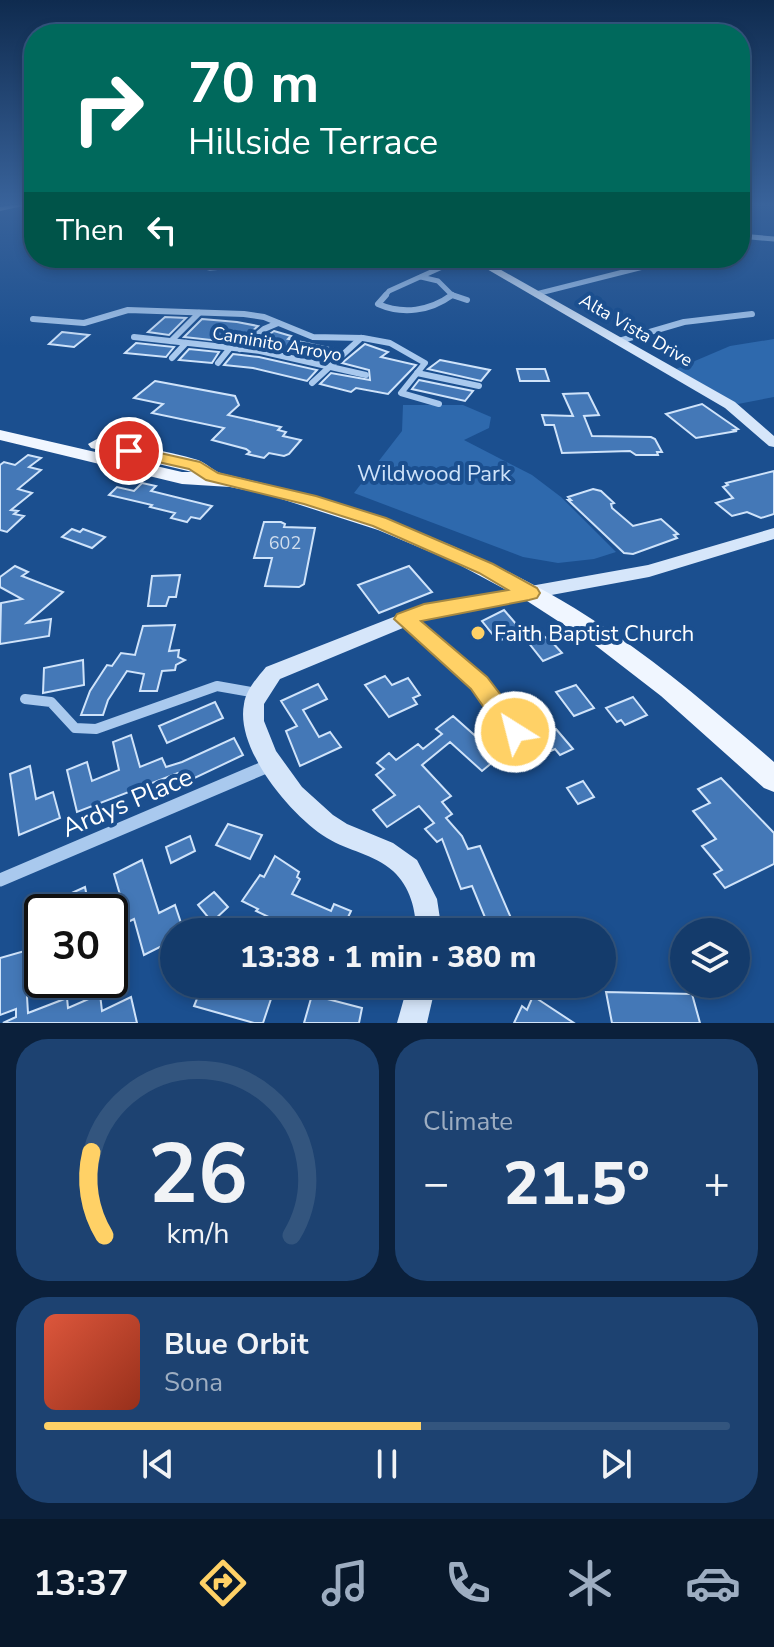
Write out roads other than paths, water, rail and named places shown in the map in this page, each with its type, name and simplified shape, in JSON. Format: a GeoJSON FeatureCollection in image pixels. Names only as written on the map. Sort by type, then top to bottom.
{"type":"FeatureCollection","features":[{"type":"Feature","properties":{"kind":"main road"},"geometry":{"type":"LineString","coordinates":[[5,432],[182,478],[212,477],[291,495],[380,522],[486,569],[605,640],[690,705],[774,779]]}},
{"type":"Feature","properties":{"kind":"street"},"geometry":{"type":"LineString","coordinates":[[440,268],[389,291],[378,304],[395,309],[428,308],[452,295]]}},
{"type":"Feature","properties":{"kind":"street","name":"Alta Vista Drive"},"geometry":{"type":"LineString","coordinates":[[490,268],[737,410],[774,443]]}},
{"type":"Feature","properties":{"kind":"street"},"geometry":{"type":"LineString","coordinates":[[536,294],[639,268]]}},
{"type":"Feature","properties":{"kind":"street"},"geometry":{"type":"LineString","coordinates":[[421,277],[438,281],[452,295],[467,300]]}},
{"type":"Feature","properties":{"kind":"street"},"geometry":{"type":"LineString","coordinates":[[33,319],[84,323],[128,310],[264,317],[313,337],[361,338],[390,343],[424,360],[401,393],[439,404]]}},
{"type":"Feature","properties":{"kind":"street"},"geometry":{"type":"LineString","coordinates":[[171,341],[199,313]]}},
{"type":"Feature","properties":{"kind":"street"},"geometry":{"type":"LineString","coordinates":[[619,341],[684,322],[752,314]]}},
{"type":"Feature","properties":{"kind":"street"},"geometry":{"type":"LineString","coordinates":[[239,349],[264,329],[278,323]]}},
{"type":"Feature","properties":{"kind":"street","name":"Caminito Arroyo"},"geometry":{"type":"LineString","coordinates":[[134,337],[239,349],[366,375]]}},
{"type":"Feature","properties":{"kind":"street"},"geometry":{"type":"LineString","coordinates":[[312,383],[361,338]]}},
{"type":"Feature","properties":{"kind":"street"},"geometry":{"type":"LineString","coordinates":[[172,358],[186,343]]}},
{"type":"Feature","properties":{"kind":"street"},"geometry":{"type":"LineString","coordinates":[[218,363],[230,348]]}},
{"type":"Feature","properties":{"kind":"street"},"geometry":{"type":"LineString","coordinates":[[417,373],[479,386]]}},
{"type":"Feature","properties":{"kind":"street"},"geometry":{"type":"LineString","coordinates":[[430,918],[409,869],[377,846],[339,832],[318,818],[280,781],[254,723],[253,707],[257,693],[273,673],[424,612],[649,571],[774,533]]}},
{"type":"Feature","properties":{"kind":"street"},"geometry":{"type":"LineString","coordinates":[[404,619],[479,683],[533,756]]}},
{"type":"Feature","properties":{"kind":"street"},"geometry":{"type":"LineString","coordinates":[[25,699],[51,702],[75,728],[96,729],[217,686],[257,693]]}},
{"type":"Feature","properties":{"kind":"street","name":"Ardys Place"},"geometry":{"type":"LineString","coordinates":[[0,880],[272,765]]}},
{"type":"Feature","properties":{"kind":"street"},"geometry":{"type":"LineString","coordinates":[[412,1023],[418,998]]}},
{"type":"Feature","properties":{"kind":"place","name":"Faith Baptist Church"},"geometry":{"type":"Point","coordinates":[478,633]}},
{"type":"Feature","properties":{"kind":"park label","name":"Wildwood Park"},"geometry":{"type":"Point","coordinates":[434,473]}}]}
